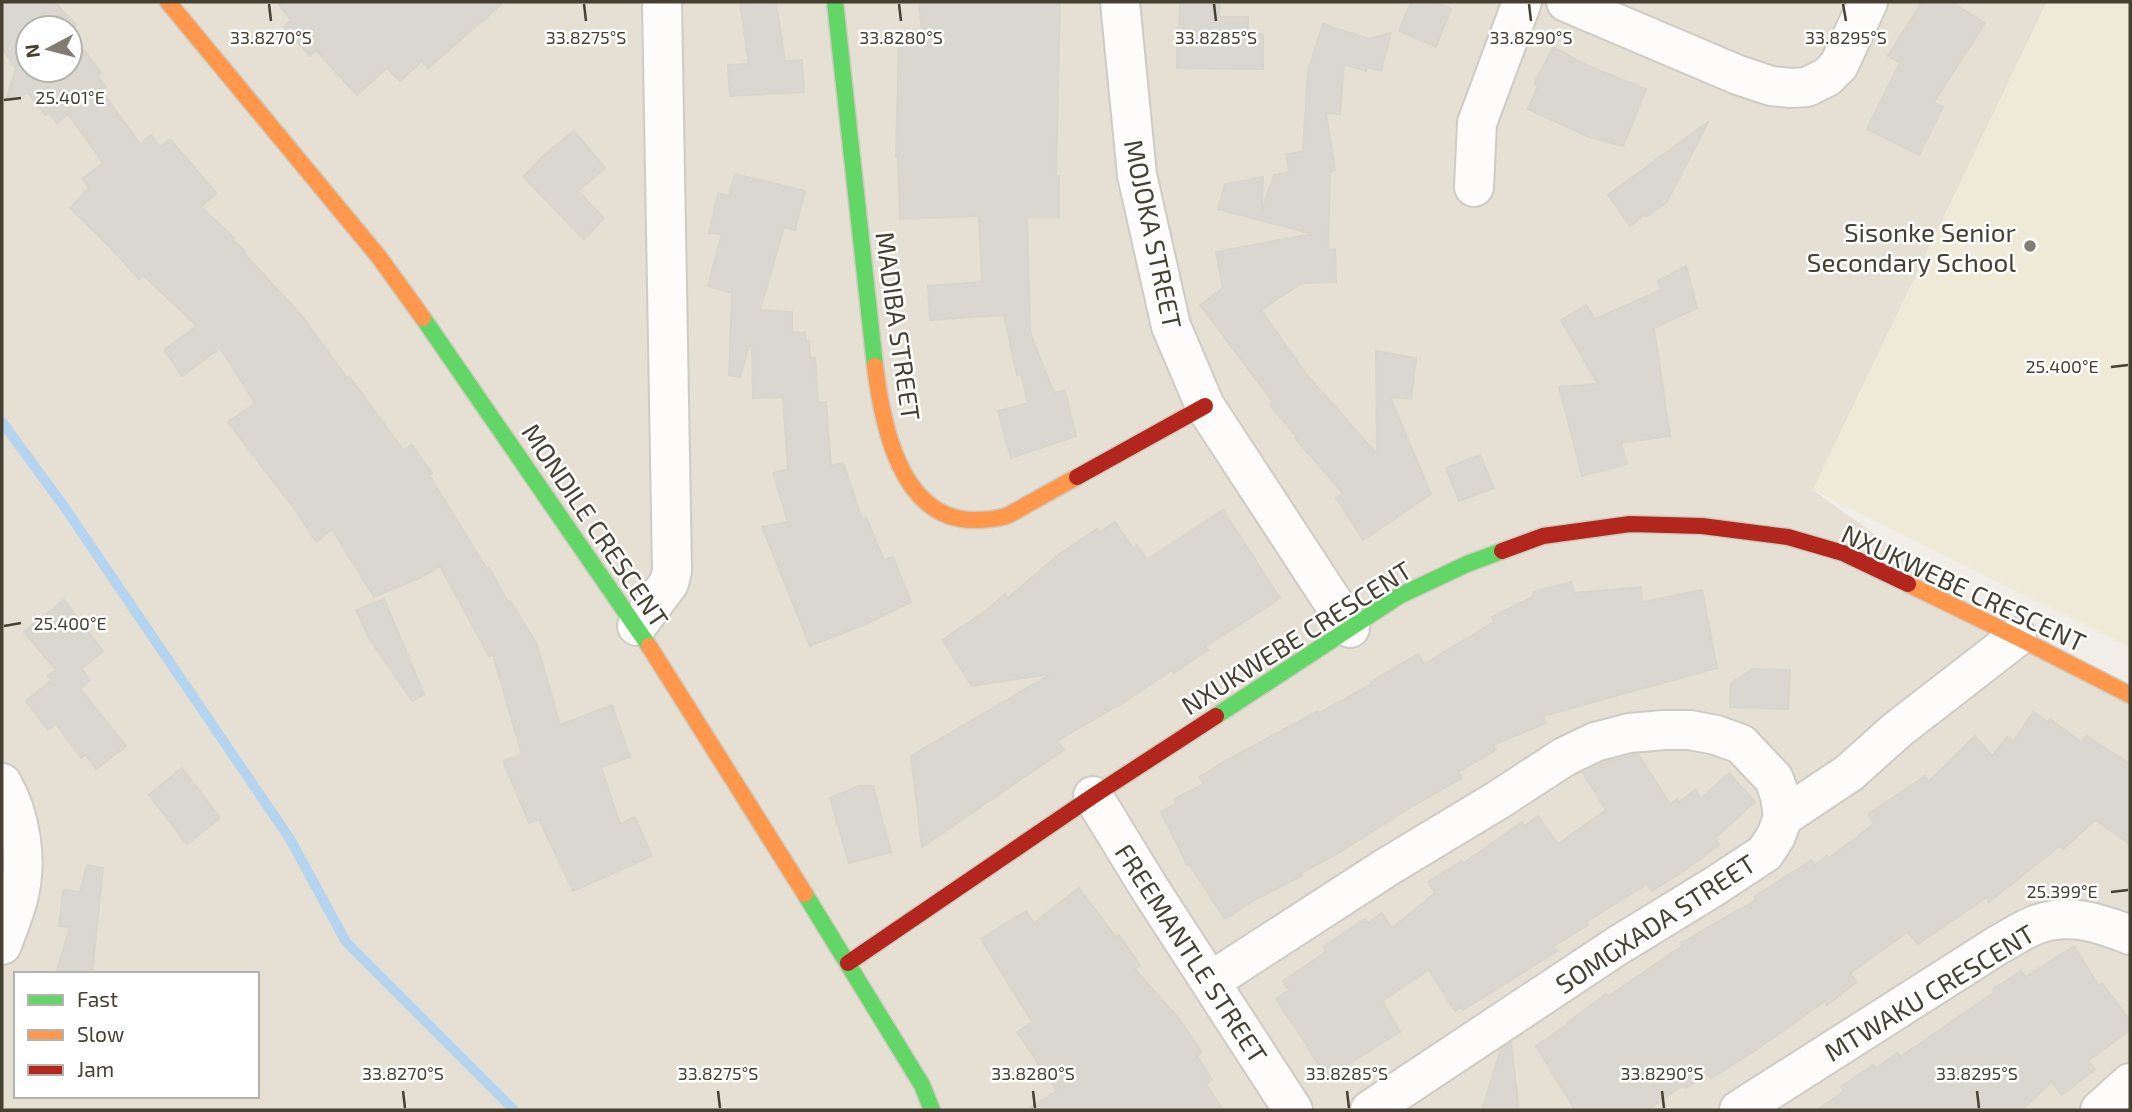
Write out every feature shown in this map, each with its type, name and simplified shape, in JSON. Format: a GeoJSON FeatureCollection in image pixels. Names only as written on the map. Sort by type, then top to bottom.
{"type":"FeatureCollection","features":[{"type":"Feature","properties":{"kind":"street","name":"MONDILE CRESCENT"},"geometry":{"type":"LineString","coordinates":[[168,2],[379,257],[637,626],[848,963],[922,1085],[932,1110]]}},
{"type":"Feature","properties":{"kind":"street"},"geometry":{"type":"LineString","coordinates":[[637,626],[669,583],[672,571],[662,2]]}},
{"type":"Feature","properties":{"kind":"street","name":"MADIBA STREET"},"geometry":{"type":"LineString","coordinates":[[835,2],[882,413],[907,482],[925,502],[945,515],[966,520],[1006,516],[1205,406]]}},
{"type":"Feature","properties":{"kind":"street","name":"MOJOKA STREET"},"geometry":{"type":"LineString","coordinates":[[1121,2],[1131,125],[1142,199],[1171,326],[1205,406],[1350,628]]}},
{"type":"Feature","properties":{"kind":"street"},"geometry":{"type":"LineString","coordinates":[[1474,187],[1476,122],[1522,2]]}},
{"type":"Feature","properties":{"kind":"street"},"geometry":{"type":"LineString","coordinates":[[1566,2],[1738,75],[1771,86],[1791,88],[1807,87],[1827,77],[1839,65],[1868,2]]}},
{"type":"Feature","properties":{"kind":"street","name":"NXUKWEBE CRESCENT"},"geometry":{"type":"LineString","coordinates":[[848,963],[1093,796],[1399,596],[1467,564],[1543,536],[1630,524],[1739,529],[1788,537],[1843,553],[2130,695]]}},
{"type":"Feature","properties":{"kind":"street"},"geometry":{"type":"LineString","coordinates":[[1211,981],[1387,867],[1564,757],[1595,742],[1629,733],[1690,730],[1741,744],[1774,779],[1783,817],[1849,773],[1898,730],[2017,637]]}},
{"type":"Feature","properties":{"kind":"street"},"geometry":{"type":"LineString","coordinates":[[2,783],[10,798],[20,831],[23,859],[19,897],[2,945]]}},
{"type":"Feature","properties":{"kind":"street","name":"FREEMANTLE STREET"},"geometry":{"type":"LineString","coordinates":[[1093,796],[1293,1110]]}},
{"type":"Feature","properties":{"kind":"street","name":"SOMGXADA STREET"},"geometry":{"type":"LineString","coordinates":[[1370,1110],[1617,946],[1765,853],[1776,836],[1783,817]]}},
{"type":"Feature","properties":{"kind":"street","name":"MTWAKU CRESCENT"},"geometry":{"type":"LineString","coordinates":[[1739,1110],[1998,945],[2038,924],[2065,919],[2088,920],[2130,935]]}},
{"type":"Feature","properties":{"kind":"street"},"geometry":{"type":"LineString","coordinates":[[2100,1110],[2130,1083]]}},
{"type":"Feature","properties":{"kind":"shaded area"},"geometry":{"type":"Polygon","coordinates":[[[2,2],[2047,2],[1813,490],[2017,637],[2130,695],[2130,1110],[2,1110],[2,2]]]}},
{"type":"Feature","properties":{"kind":"shaded area","name":"Sisonke Senior Secondary School"},"geometry":{"type":"Polygon","coordinates":[[[2047,2],[2130,2],[2130,647],[1813,490],[2047,2]]]}},
{"type":"Feature","properties":{"kind":"building"},"geometry":{"type":"Polygon","coordinates":[[[2,2],[55,2],[66,14],[14,14],[14,66],[2,48],[2,2]]]}},
{"type":"Feature","properties":{"kind":"building"},"geometry":{"type":"Polygon","coordinates":[[[277,2],[504,2],[428,68],[422,61],[400,81],[387,68],[357,95],[316,50],[310,56],[284,27],[291,20],[277,2]]]}},
{"type":"Feature","properties":{"kind":"building"},"geometry":{"type":"Polygon","coordinates":[[[776,2],[785,61],[802,60],[804,92],[730,96],[728,65],[749,64],[740,4],[776,2]]]}},
{"type":"Feature","properties":{"kind":"building"},"geometry":{"type":"Polygon","coordinates":[[[919,2],[1060,2],[1056,176],[1059,176],[1059,217],[1027,217],[1030,332],[1054,393],[1065,390],[1076,436],[1011,458],[998,411],[1028,403],[1021,374],[1017,375],[1004,315],[930,320],[928,286],[982,282],[979,216],[900,219],[896,157],[899,41],[923,42],[919,2]]]}},
{"type":"Feature","properties":{"kind":"building"},"geometry":{"type":"Polygon","coordinates":[[[1180,2],[1220,2],[1219,17],[1248,17],[1248,34],[1263,34],[1263,69],[1177,68],[1180,2]]]}},
{"type":"Feature","properties":{"kind":"building"},"geometry":{"type":"Polygon","coordinates":[[[1411,2],[1434,2],[1451,9],[1436,47],[1399,31],[1411,2]]]}},
{"type":"Feature","properties":{"kind":"building"},"geometry":{"type":"Polygon","coordinates":[[[1922,2],[1951,2],[1985,23],[1934,102],[1943,107],[1919,155],[1867,129],[1900,63],[1888,56],[1922,2]]]}},
{"type":"Feature","properties":{"kind":"building"},"geometry":{"type":"Polygon","coordinates":[[[1323,24],[1369,39],[1391,33],[1381,71],[1367,67],[1366,71],[1344,64],[1340,114],[1326,113],[1335,170],[1330,172],[1328,250],[1335,249],[1336,282],[1302,283],[1261,310],[1306,374],[1377,454],[1376,351],[1416,358],[1411,399],[1390,397],[1431,494],[1363,540],[1336,498],[1343,493],[1295,438],[1297,437],[1270,405],[1273,402],[1200,305],[1223,288],[1216,252],[1312,234],[1218,209],[1225,184],[1263,177],[1262,210],[1274,175],[1289,172],[1286,154],[1303,152],[1308,71],[1323,24]]]}},
{"type":"Feature","properties":{"kind":"building"},"geometry":{"type":"Polygon","coordinates":[[[1553,47],[1588,66],[1646,89],[1623,146],[1589,137],[1528,109],[1538,86],[1534,84],[1553,47]]]}},
{"type":"Feature","properties":{"kind":"building"},"geometry":{"type":"Polygon","coordinates":[[[84,50],[101,73],[97,75],[106,87],[102,91],[140,144],[151,135],[160,147],[170,139],[216,193],[201,207],[234,238],[245,251],[243,252],[301,315],[403,450],[412,445],[432,473],[429,475],[537,644],[560,725],[612,705],[630,757],[601,767],[620,824],[635,817],[652,856],[573,891],[539,819],[529,823],[503,761],[522,755],[493,655],[489,656],[440,566],[422,577],[374,597],[332,529],[316,542],[296,511],[228,422],[255,403],[220,348],[182,376],[164,350],[197,326],[143,275],[139,279],[70,208],[89,188],[82,179],[103,163],[68,114],[57,123],[49,112],[45,115],[28,93],[6,100],[14,75],[14,84],[84,84],[84,50]]]}},
{"type":"Feature","properties":{"kind":"building"},"geometry":{"type":"Polygon","coordinates":[[[1709,121],[1666,203],[1630,226],[1608,195],[1709,121]]]}},
{"type":"Feature","properties":{"kind":"building"},"geometry":{"type":"Polygon","coordinates":[[[574,131],[605,168],[578,191],[604,218],[584,239],[523,177],[544,155],[574,131]]]}},
{"type":"Feature","properties":{"kind":"building"},"geometry":{"type":"Polygon","coordinates":[[[735,174],[805,191],[795,230],[784,227],[760,310],[792,312],[792,333],[805,332],[806,341],[809,341],[810,358],[815,358],[818,403],[826,402],[831,466],[843,463],[862,519],[866,517],[884,560],[893,557],[911,602],[866,624],[810,646],[762,527],[788,522],[773,473],[788,469],[783,397],[753,398],[752,346],[749,346],[740,377],[729,375],[732,293],[708,286],[722,234],[709,233],[718,193],[729,196],[735,174]]]}},
{"type":"Feature","properties":{"kind":"building"},"geometry":{"type":"Polygon","coordinates":[[[1686,266],[1697,308],[1654,328],[1670,436],[1621,443],[1627,464],[1582,476],[1559,387],[1598,384],[1561,320],[1586,305],[1595,319],[1661,290],[1658,281],[1686,266]]]}},
{"type":"Feature","properties":{"kind":"building"},"geometry":{"type":"Polygon","coordinates":[[[1480,455],[1494,488],[1459,501],[1446,468],[1480,455]]]}},
{"type":"Feature","properties":{"kind":"building"},"geometry":{"type":"Polygon","coordinates":[[[1223,510],[1280,598],[1205,647],[1208,650],[1174,673],[1172,670],[1057,741],[1064,750],[922,847],[911,756],[1051,674],[972,686],[942,640],[987,610],[1005,594],[1008,598],[1058,555],[1097,529],[1099,533],[1115,522],[1133,548],[1137,545],[1147,560],[1223,510]]]}},
{"type":"Feature","properties":{"kind":"building"},"geometry":{"type":"Polygon","coordinates":[[[1571,582],[1574,593],[1641,587],[1642,602],[1702,590],[1717,668],[1543,716],[1546,723],[1493,745],[1496,750],[1458,772],[1462,778],[1225,919],[1189,864],[1187,865],[1161,812],[1176,804],[1174,799],[1204,784],[1199,777],[1222,763],[1372,684],[1371,682],[1418,654],[1424,664],[1494,622],[1492,617],[1534,596],[1533,592],[1571,582]]]}},
{"type":"Feature","properties":{"kind":"building"},"geometry":{"type":"Polygon","coordinates":[[[384,599],[424,694],[412,701],[369,638],[356,610],[384,599]]]}},
{"type":"Feature","properties":{"kind":"building"},"geometry":{"type":"Polygon","coordinates":[[[64,600],[103,651],[81,669],[90,680],[80,689],[126,746],[96,769],[86,755],[81,758],[56,724],[48,730],[26,701],[52,680],[48,676],[56,670],[24,632],[64,600]]]}},
{"type":"Feature","properties":{"kind":"building"},"geometry":{"type":"Polygon","coordinates":[[[1753,669],[1790,670],[1788,709],[1730,707],[1731,683],[1753,669]]]}},
{"type":"Feature","properties":{"kind":"building"},"geometry":{"type":"Polygon","coordinates":[[[2033,712],[2048,722],[2050,719],[2081,742],[2087,736],[2130,764],[2130,844],[2095,820],[2063,849],[2060,846],[1989,902],[1987,897],[1918,944],[1908,932],[1850,973],[1857,982],[1827,1005],[1825,1001],[1711,1078],[1707,1074],[1686,1088],[1684,1085],[1647,1110],[1575,1110],[1536,1046],[1606,994],[1609,996],[1683,945],[1681,943],[1756,900],[1754,897],[1811,860],[1815,865],[1827,856],[1829,858],[1874,824],[1868,814],[1925,776],[1928,782],[1975,736],[1992,756],[2007,737],[2013,742],[2033,712]]]}},
{"type":"Feature","properties":{"kind":"building"},"geometry":{"type":"Polygon","coordinates":[[[1638,754],[1670,804],[1677,799],[1679,802],[1695,790],[1701,799],[1729,773],[1755,802],[1715,838],[1719,845],[1688,868],[1652,891],[1647,884],[1586,922],[1588,925],[1552,947],[1557,951],[1463,1010],[1461,1007],[1455,1011],[1429,970],[1382,1001],[1400,1032],[1329,1079],[1276,999],[1289,990],[1283,981],[1326,952],[1323,947],[1365,919],[1368,923],[1382,913],[1392,928],[1435,893],[1428,882],[1461,861],[1462,864],[1522,822],[1525,826],[1538,816],[1558,844],[1606,810],[1583,773],[1603,763],[1638,754]]]}},
{"type":"Feature","properties":{"kind":"building"},"geometry":{"type":"Polygon","coordinates":[[[182,768],[220,818],[187,844],[149,795],[182,768]]]}},
{"type":"Feature","properties":{"kind":"building"},"geometry":{"type":"Polygon","coordinates":[[[859,786],[873,786],[891,852],[849,863],[830,798],[859,786]]]}},
{"type":"Feature","properties":{"kind":"building"},"geometry":{"type":"Polygon","coordinates":[[[87,865],[103,868],[92,972],[57,972],[70,927],[59,926],[63,890],[80,892],[87,865]]]}},
{"type":"Feature","properties":{"kind":"building"},"geometry":{"type":"Polygon","coordinates":[[[1079,888],[1116,937],[1119,935],[1140,965],[1135,969],[1179,1019],[1202,1052],[1197,1056],[1212,1080],[1206,1084],[1223,1110],[1026,1110],[1057,1091],[1017,1032],[1032,1022],[981,939],[1026,911],[1034,923],[1079,888]]]}},
{"type":"Feature","properties":{"kind":"building"},"geometry":{"type":"Polygon","coordinates":[[[2074,946],[2099,986],[2102,983],[2130,1021],[2130,1030],[2088,1061],[2095,1069],[2062,1095],[2052,1082],[2021,1110],[1817,1110],[1844,1091],[1841,1087],[1873,1065],[1876,1069],[1897,1053],[1900,1057],[2021,971],[2026,977],[2074,946]]]}},
{"type":"Feature","properties":{"kind":"building"},"geometry":{"type":"Polygon","coordinates":[[[1511,1043],[1519,1110],[1482,1110],[1501,1049],[1511,1043]]]}},
{"type":"Feature","properties":{"kind":"waterway"},"geometry":{"type":"LineString","coordinates":[[2,422],[63,505],[290,839],[346,942],[514,1110]]}},
{"type":"Feature","properties":{"kind":"traffic: fast"},"geometry":{"type":"LineString","coordinates":[[835,2],[875,366]]}},
{"type":"Feature","properties":{"kind":"traffic: fast"},"geometry":{"type":"LineString","coordinates":[[423,318],[649,646]]}},
{"type":"Feature","properties":{"kind":"traffic: fast"},"geometry":{"type":"LineString","coordinates":[[1216,716],[1399,596],[1502,551]]}},
{"type":"Feature","properties":{"kind":"traffic: fast"},"geometry":{"type":"LineString","coordinates":[[805,894],[922,1085],[932,1110]]}},
{"type":"Feature","properties":{"kind":"traffic: slow"},"geometry":{"type":"LineString","coordinates":[[168,2],[379,257],[423,318]]}},
{"type":"Feature","properties":{"kind":"traffic: slow"},"geometry":{"type":"LineString","coordinates":[[875,366],[883,414],[899,464],[912,486],[928,504],[949,516],[974,520],[1006,516],[1077,477]]}},
{"type":"Feature","properties":{"kind":"traffic: slow"},"geometry":{"type":"LineString","coordinates":[[1908,584],[2130,695]]}},
{"type":"Feature","properties":{"kind":"traffic: slow"},"geometry":{"type":"LineString","coordinates":[[649,646],[805,894]]}},
{"type":"Feature","properties":{"kind":"traffic: jam"},"geometry":{"type":"LineString","coordinates":[[1077,477],[1205,406]]}},
{"type":"Feature","properties":{"kind":"traffic: jam"},"geometry":{"type":"LineString","coordinates":[[1502,551],[1543,536],[1630,524],[1702,526],[1788,537],[1843,553],[1908,584]]}},
{"type":"Feature","properties":{"kind":"traffic: jam"},"geometry":{"type":"LineString","coordinates":[[848,963],[1093,796],[1216,716]]}},
{"type":"Feature","properties":{"kind":"place","name":"Sisonke Senior Secondary School"},"geometry":{"type":"Point","coordinates":[2030,246]}}]}
